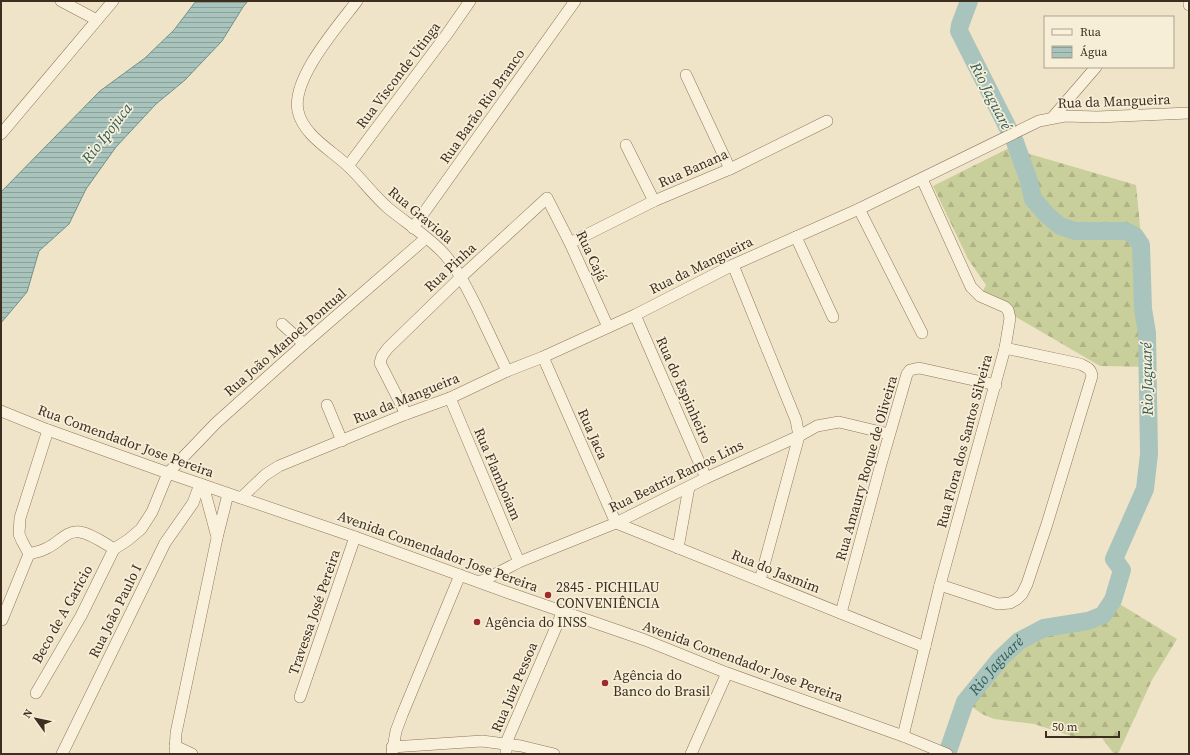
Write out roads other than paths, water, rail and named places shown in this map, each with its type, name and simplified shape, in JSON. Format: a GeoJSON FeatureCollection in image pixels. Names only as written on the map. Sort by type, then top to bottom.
{"type":"FeatureCollection","features":[{"type":"Feature","properties":{"kind":"street"},"geometry":{"type":"LineString","coordinates":[[61,1],[97,20]]}},
{"type":"Feature","properties":{"kind":"street"},"geometry":{"type":"LineString","coordinates":[[1,134],[113,1]]}},
{"type":"Feature","properties":{"kind":"street","name":"Rua Graviola"},"geometry":{"type":"LineString","coordinates":[[357,1],[308,68],[300,84],[297,97],[298,111],[303,123],[314,137],[348,166],[374,195],[445,255],[461,277],[508,371]]}},
{"type":"Feature","properties":{"kind":"street","name":"Rua Visconde Utinga"},"geometry":{"type":"LineString","coordinates":[[348,166],[470,1]]}},
{"type":"Feature","properties":{"kind":"street","name":"Rua Barão Rio Branco"},"geometry":{"type":"LineString","coordinates":[[414,228],[575,1]]}},
{"type":"Feature","properties":{"kind":"street"},"geometry":{"type":"LineString","coordinates":[[1052,118],[1095,68]]}},
{"type":"Feature","properties":{"kind":"street"},"geometry":{"type":"LineString","coordinates":[[686,75],[730,168]]}},
{"type":"Feature","properties":{"kind":"street","name":"Rua da Mangueira"},"geometry":{"type":"LineString","coordinates":[[241,498],[265,474],[279,466],[406,414],[450,398],[508,371],[543,358],[634,315],[733,265],[859,209],[1039,121],[1065,116],[1097,117],[1189,113]]}},
{"type":"Feature","properties":{"kind":"street","name":"Rua Banana"},"geometry":{"type":"LineString","coordinates":[[570,243],[654,202],[730,168],[827,120]]}},
{"type":"Feature","properties":{"kind":"street"},"geometry":{"type":"LineString","coordinates":[[626,145],[654,202]]}},
{"type":"Feature","properties":{"kind":"street","name":"Rua Flora dos Santos Silveira"},"geometry":{"type":"LineString","coordinates":[[903,736],[940,585],[996,385],[1005,348],[1010,318],[1008,310],[980,296],[971,287],[922,179]]}},
{"type":"Feature","properties":{"kind":"street","name":"Rua Cajá"},"geometry":{"type":"LineString","coordinates":[[547,198],[570,243],[608,327]]}},
{"type":"Feature","properties":{"kind":"street","name":"Rua Pinha"},"geometry":{"type":"LineString","coordinates":[[406,414],[380,363],[382,356],[388,348],[461,277],[547,198]]}},
{"type":"Feature","properties":{"kind":"street"},"geometry":{"type":"LineString","coordinates":[[859,209],[922,333]]}},
{"type":"Feature","properties":{"kind":"street"},"geometry":{"type":"LineString","coordinates":[[796,237],[834,317]]}},
{"type":"Feature","properties":{"kind":"street","name":"Rua João Manoel Pontual"},"geometry":{"type":"LineString","coordinates":[[168,473],[216,423],[426,238]]}},
{"type":"Feature","properties":{"kind":"street"},"geometry":{"type":"LineString","coordinates":[[733,265],[796,420],[799,436],[760,580]]}},
{"type":"Feature","properties":{"kind":"street","name":"Rua do Espinheiro"},"geometry":{"type":"LineString","coordinates":[[634,315],[706,478]]}},
{"type":"Feature","properties":{"kind":"street"},"geometry":{"type":"LineString","coordinates":[[282,324],[304,344]]}},
{"type":"Feature","properties":{"kind":"street"},"geometry":{"type":"LineString","coordinates":[[940,585],[998,604],[1010,603],[1022,594],[1027,584],[1047,524],[1092,376],[1089,368],[1080,364],[1005,348]]}},
{"type":"Feature","properties":{"kind":"street","name":"Rua Jaca"},"geometry":{"type":"LineString","coordinates":[[543,358],[616,523]]}},
{"type":"Feature","properties":{"kind":"street","name":"Rua Amaury Roque de Oliveira"},"geometry":{"type":"LineString","coordinates":[[841,613],[889,434],[907,374],[914,368],[919,368],[996,385]]}},
{"type":"Feature","properties":{"kind":"street","name":"Rua Flamboiam"},"geometry":{"type":"LineString","coordinates":[[450,398],[519,562]]}},
{"type":"Feature","properties":{"kind":"street"},"geometry":{"type":"LineString","coordinates":[[327,405],[342,441]]}},
{"type":"Feature","properties":{"kind":"street","name":"Rua Comendador Jose Pereira"},"geometry":{"type":"LineString","coordinates":[[1,411],[48,430],[241,498]]}},
{"type":"Feature","properties":{"kind":"street","name":"Rua Beatriz Ramos Lins"},"geometry":{"type":"LineString","coordinates":[[480,582],[519,562],[616,523],[706,478],[799,436],[817,426],[839,422],[889,434]]}},
{"type":"Feature","properties":{"kind":"street"},"geometry":{"type":"LineString","coordinates":[[29,554],[19,534],[20,518],[48,430]]}},
{"type":"Feature","properties":{"kind":"street"},"geometry":{"type":"LineString","coordinates":[[29,554],[49,548],[66,534],[73,532],[87,534],[114,549],[141,529],[152,512],[168,473]]}},
{"type":"Feature","properties":{"kind":"street"},"geometry":{"type":"LineString","coordinates":[[201,485],[217,538]]}},
{"type":"Feature","properties":{"kind":"street","name":"Rua João Paulo I"},"geometry":{"type":"LineString","coordinates":[[62,754],[165,543],[193,503],[201,485]]}},
{"type":"Feature","properties":{"kind":"street"},"geometry":{"type":"LineString","coordinates":[[678,548],[689,487]]}},
{"type":"Feature","properties":{"kind":"street"},"geometry":{"type":"LineString","coordinates":[[192,754],[175,750],[180,714],[217,538],[228,494]]}},
{"type":"Feature","properties":{"kind":"street","name":"Avenida Comendador Jose Pereira"},"geometry":{"type":"LineString","coordinates":[[241,498],[356,537],[645,640],[727,673],[903,736],[943,752]]}},
{"type":"Feature","properties":{"kind":"street","name":"Rua do Jasmim"},"geometry":{"type":"LineString","coordinates":[[616,523],[925,647]]}},
{"type":"Feature","properties":{"kind":"street","name":"Travessa José Pereira"},"geometry":{"type":"LineString","coordinates":[[300,697],[356,537]]}},
{"type":"Feature","properties":{"kind":"street","name":"Beco de A Caricio"},"geometry":{"type":"LineString","coordinates":[[36,693],[80,616],[114,549]]}},
{"type":"Feature","properties":{"kind":"street"},"geometry":{"type":"LineString","coordinates":[[2,620],[29,554]]}},
{"type":"Feature","properties":{"kind":"street"},"geometry":{"type":"LineString","coordinates":[[460,575],[402,714],[396,731],[392,750],[482,741],[506,749],[521,746],[554,754]]}},
{"type":"Feature","properties":{"kind":"street","name":"Rua Juiz Pessoa"},"geometry":{"type":"LineString","coordinates":[[506,749],[563,611]]}},
{"type":"Feature","properties":{"kind":"street"},"geometry":{"type":"LineString","coordinates":[[691,754],[727,673]]}},
{"type":"Feature","properties":{"kind":"water","name":"Rio Ipojuca"},"geometry":{"type":"Polygon","coordinates":[[[196,1],[248,1],[222,41],[185,80],[156,104],[116,147],[86,189],[69,224],[39,251],[27,292],[1,323],[1,192],[100,91],[145,58],[174,30],[196,1]]]}},
{"type":"Feature","properties":{"kind":"waterway","name":"Rio Jaguaré"},"geometry":{"type":"LineString","coordinates":[[947,754],[965,702],[1000,659],[1019,641],[1044,628],[1088,621],[1103,615],[1113,600],[1122,570],[1114,559],[1145,489],[1149,454],[1147,333],[1143,309],[1141,245],[1135,236],[1126,231],[1075,231],[1060,226],[1047,215],[1033,199],[1029,181],[1015,142],[959,31],[969,1]]}},
{"type":"Feature","properties":{"kind":"place","name":"2845 - PICHILAU CONVENIÊNCIA"},"geometry":{"type":"Point","coordinates":[548,595]}},
{"type":"Feature","properties":{"kind":"place","name":"Agência do INSS"},"geometry":{"type":"Point","coordinates":[477,622]}},
{"type":"Feature","properties":{"kind":"place","name":"Agência do Banco do Brasil"},"geometry":{"type":"Point","coordinates":[605,683]}}]}
